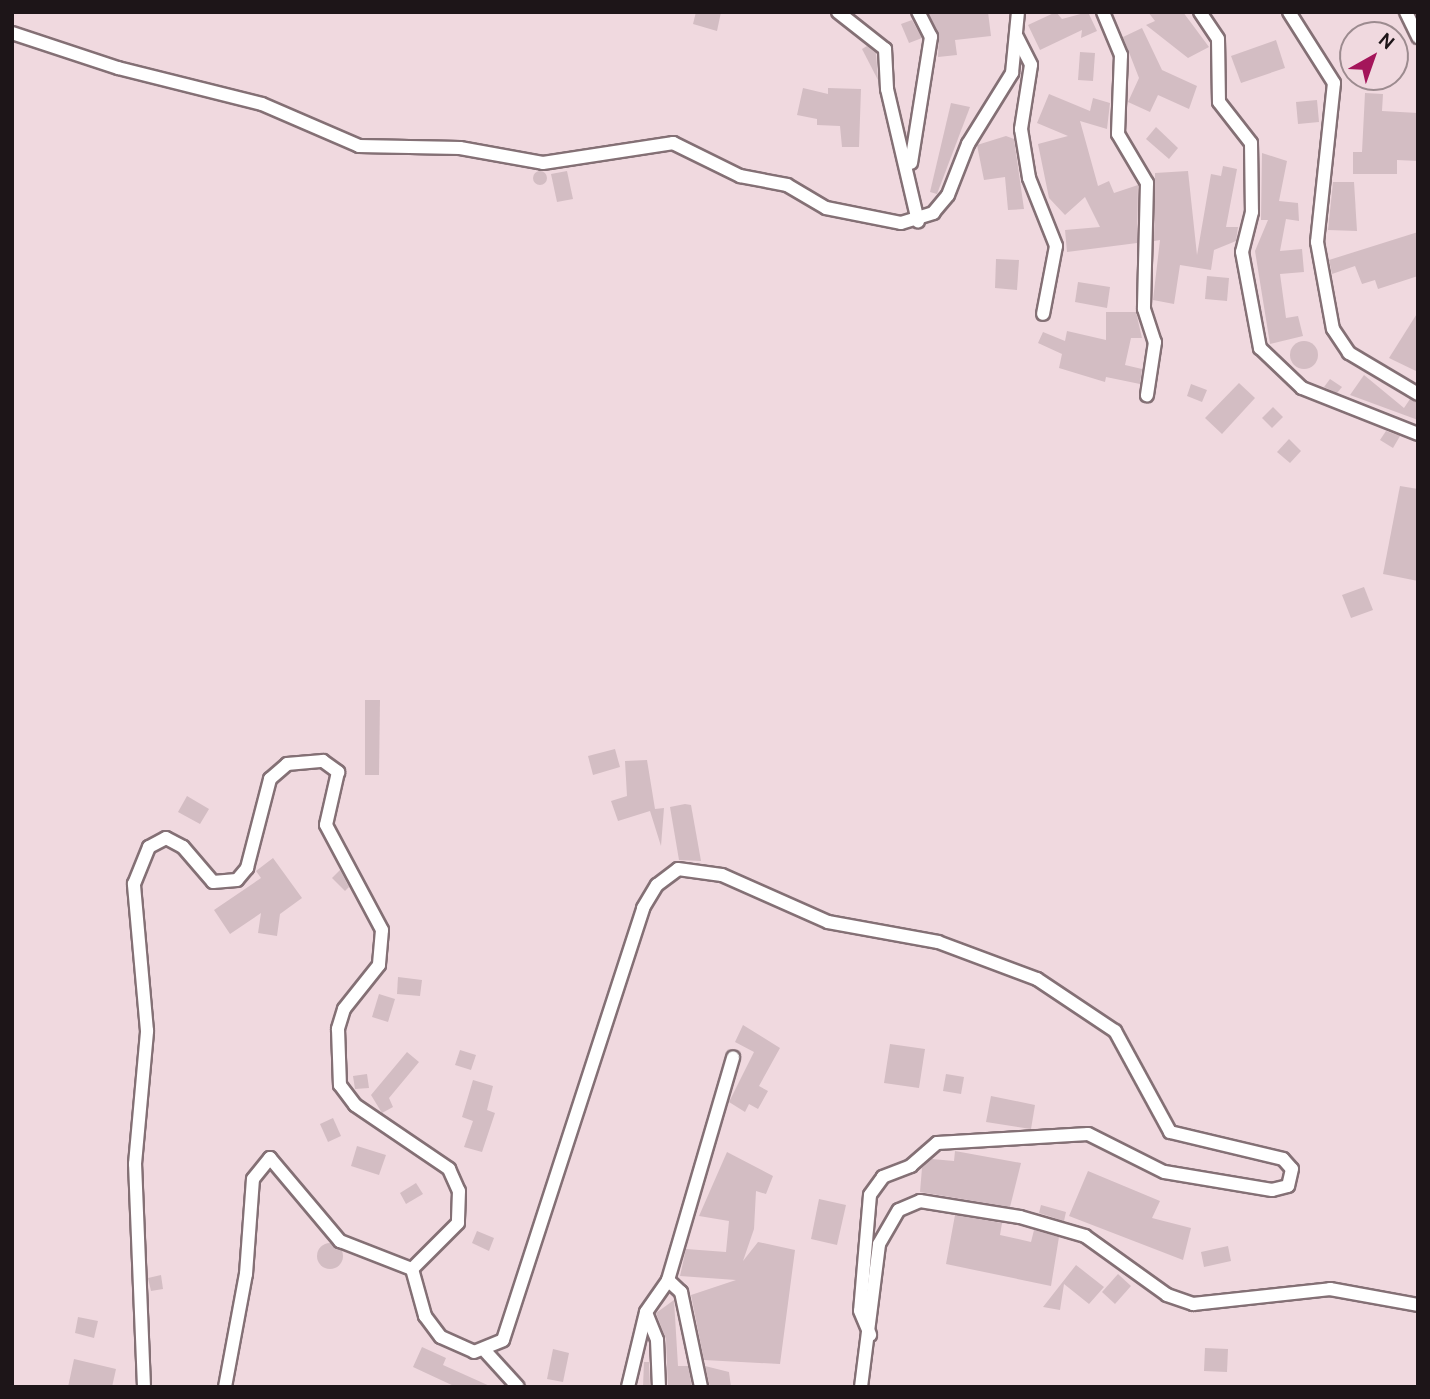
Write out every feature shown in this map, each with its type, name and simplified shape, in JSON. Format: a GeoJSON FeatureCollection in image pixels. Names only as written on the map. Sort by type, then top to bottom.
{"type":"FeatureCollection","features":[{"type":"Feature","properties":{"kind":"street"},"geometry":{"type":"LineString","coordinates":[[838,12],[884,49],[894,125],[910,173],[918,221]]}},
{"type":"Feature","properties":{"kind":"street"},"geometry":{"type":"LineString","coordinates":[[910,173],[931,37],[918,12]]}},
{"type":"Feature","properties":{"kind":"street"},"geometry":{"type":"LineString","coordinates":[[12,33],[118,68],[262,104],[359,146],[460,148],[543,163],[673,143],[740,176],[787,185],[826,208],[886,223],[918,221],[948,195],[968,144],[1012,73],[1018,12]]}},
{"type":"Feature","properties":{"kind":"street"},"geometry":{"type":"LineString","coordinates":[[1103,12],[1121,55],[1118,134],[1147,183],[1143,309],[1155,342],[1147,395]]}},
{"type":"Feature","properties":{"kind":"street"},"geometry":{"type":"LineString","coordinates":[[1200,12],[1218,39],[1219,102],[1251,143],[1252,212],[1242,252],[1260,348],[1301,388],[1418,434]]}},
{"type":"Feature","properties":{"kind":"street"},"geometry":{"type":"LineString","coordinates":[[1289,12],[1334,83],[1317,242],[1333,329],[1349,353],[1418,394]]}},
{"type":"Feature","properties":{"kind":"street"},"geometry":{"type":"LineString","coordinates":[[1406,12],[1418,37]]}},
{"type":"Feature","properties":{"kind":"street"},"geometry":{"type":"LineString","coordinates":[[1017,37],[1031,65],[1021,129],[1029,178],[1056,246],[1043,314]]}},
{"type":"Feature","properties":{"kind":"street"},"geometry":{"type":"LineString","coordinates":[[144,1387],[135,1164],[147,1031],[133,911],[137,870],[149,847],[166,838],[217,884],[237,880],[247,868],[270,779],[287,764],[323,761],[338,772],[326,825],[382,930],[379,965],[344,1009],[338,1029],[340,1084],[355,1105],[449,1169],[458,1191],[458,1223],[412,1269]]}},
{"type":"Feature","properties":{"kind":"street"},"geometry":{"type":"LineString","coordinates":[[412,1269],[431,1329],[463,1351],[486,1352],[510,1332],[643,908],[657,885],[678,869],[722,875],[828,922],[938,943],[1037,979],[1088,1008],[1115,1031],[1170,1132],[1283,1159],[1292,1169],[1288,1186],[1272,1190],[1172,1174],[1088,1135],[937,1143],[911,1166],[883,1177],[870,1195],[860,1311],[870,1335]]}},
{"type":"Feature","properties":{"kind":"street"},"geometry":{"type":"LineString","coordinates":[[628,1387],[646,1312],[668,1280],[733,1057]]}},
{"type":"Feature","properties":{"kind":"street"},"geometry":{"type":"LineString","coordinates":[[225,1387],[246,1274],[253,1179],[263,1161],[280,1165],[340,1241],[412,1269]]}},
{"type":"Feature","properties":{"kind":"street"},"geometry":{"type":"LineString","coordinates":[[861,1387],[886,1223],[919,1201],[985,1210],[1085,1236],[1167,1295],[1193,1304],[1330,1289],[1418,1305]]}},
{"type":"Feature","properties":{"kind":"street"},"geometry":{"type":"LineString","coordinates":[[668,1280],[680,1289],[702,1387]]}},
{"type":"Feature","properties":{"kind":"street"},"geometry":{"type":"LineString","coordinates":[[646,1312],[657,1340],[659,1387]]}},
{"type":"Feature","properties":{"kind":"street"},"geometry":{"type":"LineString","coordinates":[[486,1352],[518,1387]]}},
{"type":"Feature","properties":{"kind":"building"},"geometry":{"type":"Polygon","coordinates":[[[696,12],[721,12],[717,31],[693,24],[696,12]]]}},
{"type":"Feature","properties":{"kind":"building"},"geometry":{"type":"Polygon","coordinates":[[[988,12],[991,36],[955,40],[957,55],[938,57],[939,34],[928,13],[988,12]]]}},
{"type":"Feature","properties":{"kind":"building"},"geometry":{"type":"Polygon","coordinates":[[[1056,12],[1062,19],[1088,12],[1097,31],[1081,38],[1082,30],[1040,50],[1028,25],[1056,12]]]}},
{"type":"Feature","properties":{"kind":"building"},"geometry":{"type":"Polygon","coordinates":[[[1148,12],[1183,12],[1209,47],[1188,58],[1146,25],[1155,21],[1148,12]]]}},
{"type":"Feature","properties":{"kind":"building"},"geometry":{"type":"Polygon","coordinates":[[[912,20],[922,38],[909,43],[901,24],[912,20]]]}},
{"type":"Feature","properties":{"kind":"building"},"geometry":{"type":"Polygon","coordinates":[[[1142,28],[1162,70],[1197,86],[1189,109],[1158,95],[1150,112],[1128,102],[1139,78],[1123,37],[1142,28]]]}},
{"type":"Feature","properties":{"kind":"building"},"geometry":{"type":"Polygon","coordinates":[[[1276,40],[1285,68],[1241,83],[1231,56],[1276,40]]]}},
{"type":"Feature","properties":{"kind":"building"},"geometry":{"type":"Polygon","coordinates":[[[867,46],[876,53],[878,80],[862,49],[867,46]]]}},
{"type":"Feature","properties":{"kind":"building"},"geometry":{"type":"Polygon","coordinates":[[[1080,52],[1095,53],[1093,81],[1078,80],[1080,52]]]}},
{"type":"Feature","properties":{"kind":"building"},"geometry":{"type":"Polygon","coordinates":[[[803,88],[828,94],[828,88],[861,89],[859,147],[842,147],[840,126],[817,125],[817,119],[797,115],[803,88]]]}},
{"type":"Feature","properties":{"kind":"building"},"geometry":{"type":"Polygon","coordinates":[[[1365,93],[1383,94],[1382,111],[1418,113],[1418,161],[1397,160],[1397,174],[1353,174],[1353,152],[1362,152],[1365,93]]]}},
{"type":"Feature","properties":{"kind":"building"},"geometry":{"type":"Polygon","coordinates":[[[1049,94],[1090,111],[1093,98],[1110,103],[1107,129],[1080,121],[1098,186],[1109,181],[1114,193],[1138,185],[1137,243],[1067,252],[1065,230],[1100,227],[1085,197],[1065,215],[1049,198],[1038,144],[1068,136],[1037,123],[1049,94]]]}},
{"type":"Feature","properties":{"kind":"building"},"geometry":{"type":"Polygon","coordinates":[[[1317,100],[1319,122],[1298,124],[1296,102],[1317,100]]]}},
{"type":"Feature","properties":{"kind":"building"},"geometry":{"type":"Polygon","coordinates":[[[951,103],[970,107],[937,194],[930,192],[951,103]]]}},
{"type":"Feature","properties":{"kind":"building"},"geometry":{"type":"Polygon","coordinates":[[[1156,127],[1178,148],[1169,159],[1146,139],[1156,127]]]}},
{"type":"Feature","properties":{"kind":"building"},"geometry":{"type":"Polygon","coordinates":[[[1006,136],[1014,139],[1024,209],[1008,210],[1005,177],[984,180],[977,145],[1006,136]]]}},
{"type":"Feature","properties":{"kind":"building"},"geometry":{"type":"Polygon","coordinates":[[[1262,153],[1287,161],[1279,201],[1298,203],[1299,221],[1286,219],[1280,251],[1302,249],[1304,272],[1280,274],[1286,318],[1298,316],[1303,336],[1270,344],[1255,251],[1268,220],[1261,220],[1262,153]]]}},
{"type":"Feature","properties":{"kind":"building"},"geometry":{"type":"Polygon","coordinates":[[[1223,166],[1237,169],[1226,227],[1238,227],[1236,241],[1214,250],[1211,270],[1180,265],[1174,304],[1153,300],[1160,240],[1154,241],[1155,173],[1188,171],[1197,255],[1211,174],[1221,176],[1223,166]]]}},
{"type":"Feature","properties":{"kind":"building"},"geometry":{"type":"Polygon","coordinates":[[[537,171],[543,171],[547,178],[543,185],[537,185],[533,181],[533,175],[537,171]]]}},
{"type":"Feature","properties":{"kind":"building"},"geometry":{"type":"Polygon","coordinates":[[[567,171],[573,199],[557,202],[551,174],[567,171]]]}},
{"type":"Feature","properties":{"kind":"building"},"geometry":{"type":"Polygon","coordinates":[[[1333,182],[1354,182],[1357,231],[1328,230],[1333,182]]]}},
{"type":"Feature","properties":{"kind":"building"},"geometry":{"type":"Polygon","coordinates":[[[1418,232],[1418,276],[1378,289],[1375,280],[1362,284],[1355,266],[1332,274],[1329,260],[1418,232]]]}},
{"type":"Feature","properties":{"kind":"building"},"geometry":{"type":"Polygon","coordinates":[[[996,259],[1019,260],[1017,290],[995,288],[996,259]]]}},
{"type":"Feature","properties":{"kind":"building"},"geometry":{"type":"Polygon","coordinates":[[[1207,276],[1229,278],[1227,301],[1205,299],[1207,276]]]}},
{"type":"Feature","properties":{"kind":"building"},"geometry":{"type":"Polygon","coordinates":[[[1078,282],[1110,287],[1107,308],[1075,302],[1078,282]]]}},
{"type":"Feature","properties":{"kind":"building"},"geometry":{"type":"Polygon","coordinates":[[[1106,312],[1136,312],[1142,338],[1131,338],[1125,365],[1142,369],[1140,384],[1106,377],[1105,382],[1059,368],[1062,354],[1038,343],[1043,332],[1065,341],[1067,331],[1106,340],[1106,312]]]}},
{"type":"Feature","properties":{"kind":"building"},"geometry":{"type":"Polygon","coordinates":[[[1418,312],[1418,372],[1389,358],[1418,312]]]}},
{"type":"Feature","properties":{"kind":"building"},"geometry":{"type":"Polygon","coordinates":[[[1304,341],[1314,345],[1318,355],[1314,365],[1304,369],[1294,365],[1290,355],[1294,345],[1304,341]]]}},
{"type":"Feature","properties":{"kind":"building"},"geometry":{"type":"Polygon","coordinates":[[[1364,375],[1404,408],[1410,399],[1418,403],[1418,420],[1350,395],[1364,375]]]}},
{"type":"Feature","properties":{"kind":"building"},"geometry":{"type":"Polygon","coordinates":[[[1330,379],[1342,387],[1337,393],[1324,387],[1330,379]]]}},
{"type":"Feature","properties":{"kind":"building"},"geometry":{"type":"Polygon","coordinates":[[[1239,383],[1255,398],[1222,434],[1205,418],[1239,383]]]}},
{"type":"Feature","properties":{"kind":"building"},"geometry":{"type":"Polygon","coordinates":[[[1191,384],[1207,390],[1202,402],[1187,396],[1191,384]]]}},
{"type":"Feature","properties":{"kind":"building"},"geometry":{"type":"Polygon","coordinates":[[[1273,407],[1283,417],[1272,428],[1262,418],[1273,407]]]}},
{"type":"Feature","properties":{"kind":"building"},"geometry":{"type":"Polygon","coordinates":[[[1386,431],[1400,436],[1393,448],[1380,440],[1386,431]]]}},
{"type":"Feature","properties":{"kind":"building"},"geometry":{"type":"Polygon","coordinates":[[[1289,439],[1301,451],[1290,463],[1277,452],[1289,439]]]}},
{"type":"Feature","properties":{"kind":"building"},"geometry":{"type":"Polygon","coordinates":[[[1400,486],[1418,489],[1418,581],[1383,574],[1400,486]]]}},
{"type":"Feature","properties":{"kind":"building"},"geometry":{"type":"Polygon","coordinates":[[[1364,587],[1373,610],[1351,618],[1342,595],[1364,587]]]}},
{"type":"Feature","properties":{"kind":"building"},"geometry":{"type":"Polygon","coordinates":[[[365,700],[380,700],[379,775],[365,775],[365,700]]]}},
{"type":"Feature","properties":{"kind":"building"},"geometry":{"type":"Polygon","coordinates":[[[615,749],[620,767],[593,775],[588,756],[615,749]]]}},
{"type":"Feature","properties":{"kind":"building"},"geometry":{"type":"Polygon","coordinates":[[[647,760],[655,809],[664,808],[661,846],[650,811],[618,821],[611,801],[627,796],[625,761],[647,760]]]}},
{"type":"Feature","properties":{"kind":"building"},"geometry":{"type":"Polygon","coordinates":[[[187,796],[209,809],[200,824],[178,812],[187,796]]]}},
{"type":"Feature","properties":{"kind":"building"},"geometry":{"type":"Polygon","coordinates":[[[691,805],[701,861],[679,860],[670,807],[691,805]]]}},
{"type":"Feature","properties":{"kind":"building"},"geometry":{"type":"Polygon","coordinates":[[[273,858],[302,898],[280,914],[277,936],[258,933],[261,913],[230,934],[214,910],[261,878],[256,871],[273,858]]]}},
{"type":"Feature","properties":{"kind":"building"},"geometry":{"type":"Polygon","coordinates":[[[340,870],[349,887],[345,891],[332,878],[340,870]]]}},
{"type":"Feature","properties":{"kind":"building"},"geometry":{"type":"Polygon","coordinates":[[[398,977],[422,980],[420,996],[397,994],[398,977]]]}},
{"type":"Feature","properties":{"kind":"building"},"geometry":{"type":"Polygon","coordinates":[[[379,994],[395,999],[388,1022],[372,1017],[379,994]]]}},
{"type":"Feature","properties":{"kind":"building"},"geometry":{"type":"Polygon","coordinates":[[[743,1025],[780,1048],[759,1086],[768,1091],[758,1109],[749,1104],[745,1112],[729,1102],[754,1052],[735,1042],[743,1025]]]}},
{"type":"Feature","properties":{"kind":"building"},"geometry":{"type":"Polygon","coordinates":[[[890,1044],[925,1049],[919,1088],[884,1083],[890,1044]]]}},
{"type":"Feature","properties":{"kind":"building"},"geometry":{"type":"Polygon","coordinates":[[[460,1050],[476,1055],[471,1070],[455,1065],[460,1050]]]}},
{"type":"Feature","properties":{"kind":"building"},"geometry":{"type":"Polygon","coordinates":[[[407,1052],[419,1062],[389,1098],[393,1107],[382,1113],[371,1095],[407,1052]]]}},
{"type":"Feature","properties":{"kind":"building"},"geometry":{"type":"Polygon","coordinates":[[[367,1074],[369,1088],[355,1089],[353,1076],[367,1074]]]}},
{"type":"Feature","properties":{"kind":"building"},"geometry":{"type":"Polygon","coordinates":[[[946,1074],[964,1077],[961,1094],[943,1091],[946,1074]]]}},
{"type":"Feature","properties":{"kind":"building"},"geometry":{"type":"Polygon","coordinates":[[[473,1080],[493,1086],[487,1110],[495,1113],[482,1152],[464,1147],[473,1121],[462,1117],[473,1080]]]}},
{"type":"Feature","properties":{"kind":"building"},"geometry":{"type":"Polygon","coordinates":[[[991,1096],[1035,1105],[1031,1129],[986,1122],[991,1096]]]}},
{"type":"Feature","properties":{"kind":"building"},"geometry":{"type":"Polygon","coordinates":[[[333,1118],[341,1136],[328,1142],[320,1124],[333,1118]]]}},
{"type":"Feature","properties":{"kind":"building"},"geometry":{"type":"Polygon","coordinates":[[[357,1146],[386,1155],[379,1175],[351,1166],[357,1146]]]}},
{"type":"Feature","properties":{"kind":"building"},"geometry":{"type":"Polygon","coordinates":[[[955,1151],[1021,1163],[1010,1207],[920,1192],[922,1168],[932,1159],[954,1161],[955,1151]]]}},
{"type":"Feature","properties":{"kind":"building"},"geometry":{"type":"Polygon","coordinates":[[[727,1152],[773,1176],[766,1194],[756,1191],[754,1229],[743,1261],[758,1242],[795,1250],[780,1364],[704,1360],[691,1295],[736,1280],[680,1276],[686,1249],[726,1252],[729,1221],[699,1216],[727,1152]]]}},
{"type":"Feature","properties":{"kind":"building"},"geometry":{"type":"Polygon","coordinates":[[[1088,1171],[1160,1201],[1152,1218],[1191,1228],[1183,1260],[1069,1216],[1088,1171]]]}},
{"type":"Feature","properties":{"kind":"building"},"geometry":{"type":"Polygon","coordinates":[[[416,1183],[423,1194],[406,1204],[400,1193],[416,1183]]]}},
{"type":"Feature","properties":{"kind":"building"},"geometry":{"type":"Polygon","coordinates":[[[819,1199],[846,1205],[837,1245],[811,1239],[819,1199]]]}},
{"type":"Feature","properties":{"kind":"building"},"geometry":{"type":"Polygon","coordinates":[[[1041,1205],[1066,1212],[1064,1221],[1039,1213],[1041,1205]]]}},
{"type":"Feature","properties":{"kind":"building"},"geometry":{"type":"Polygon","coordinates":[[[955,1215],[1002,1223],[1000,1235],[1031,1242],[1034,1230],[1059,1237],[1051,1286],[946,1264],[955,1215]]]}},
{"type":"Feature","properties":{"kind":"building"},"geometry":{"type":"Polygon","coordinates":[[[477,1231],[494,1238],[489,1251],[472,1243],[477,1231]]]}},
{"type":"Feature","properties":{"kind":"building"},"geometry":{"type":"Polygon","coordinates":[[[330,1243],[339,1247],[343,1256],[339,1265],[330,1269],[321,1265],[317,1256],[321,1247],[330,1243]]]}},
{"type":"Feature","properties":{"kind":"building"},"geometry":{"type":"Polygon","coordinates":[[[1228,1246],[1231,1261],[1204,1267],[1201,1252],[1228,1246]]]}},
{"type":"Feature","properties":{"kind":"building"},"geometry":{"type":"Polygon","coordinates":[[[1076,1265],[1104,1287],[1089,1304],[1064,1284],[1060,1310],[1043,1307],[1076,1265]]]}},
{"type":"Feature","properties":{"kind":"building"},"geometry":{"type":"Polygon","coordinates":[[[1118,1274],[1131,1286],[1115,1304],[1102,1292],[1118,1274]]]}},
{"type":"Feature","properties":{"kind":"building"},"geometry":{"type":"Polygon","coordinates":[[[161,1275],[163,1289],[151,1291],[148,1278],[161,1275]]]}},
{"type":"Feature","properties":{"kind":"building"},"geometry":{"type":"Polygon","coordinates":[[[674,1300],[678,1366],[688,1366],[692,1387],[668,1387],[666,1339],[656,1313],[674,1300]]]}},
{"type":"Feature","properties":{"kind":"building"},"geometry":{"type":"Polygon","coordinates":[[[78,1317],[98,1321],[94,1338],[75,1333],[78,1317]]]}},
{"type":"Feature","properties":{"kind":"building"},"geometry":{"type":"Polygon","coordinates":[[[422,1347],[446,1358],[443,1365],[492,1387],[456,1387],[413,1367],[422,1347]]]}},
{"type":"Feature","properties":{"kind":"building"},"geometry":{"type":"Polygon","coordinates":[[[1205,1348],[1228,1349],[1227,1372],[1204,1371],[1205,1348]]]}},
{"type":"Feature","properties":{"kind":"building"},"geometry":{"type":"Polygon","coordinates":[[[553,1349],[569,1353],[563,1382],[547,1379],[553,1349]]]}},
{"type":"Feature","properties":{"kind":"building"},"geometry":{"type":"Polygon","coordinates":[[[74,1359],[116,1369],[112,1387],[68,1387],[74,1359]]]}},
{"type":"Feature","properties":{"kind":"building"},"geometry":{"type":"Polygon","coordinates":[[[644,1362],[649,1362],[650,1387],[643,1387],[644,1362]]]}},
{"type":"Feature","properties":{"kind":"building"},"geometry":{"type":"Polygon","coordinates":[[[705,1366],[729,1372],[731,1387],[710,1387],[705,1366]]]}}]}
